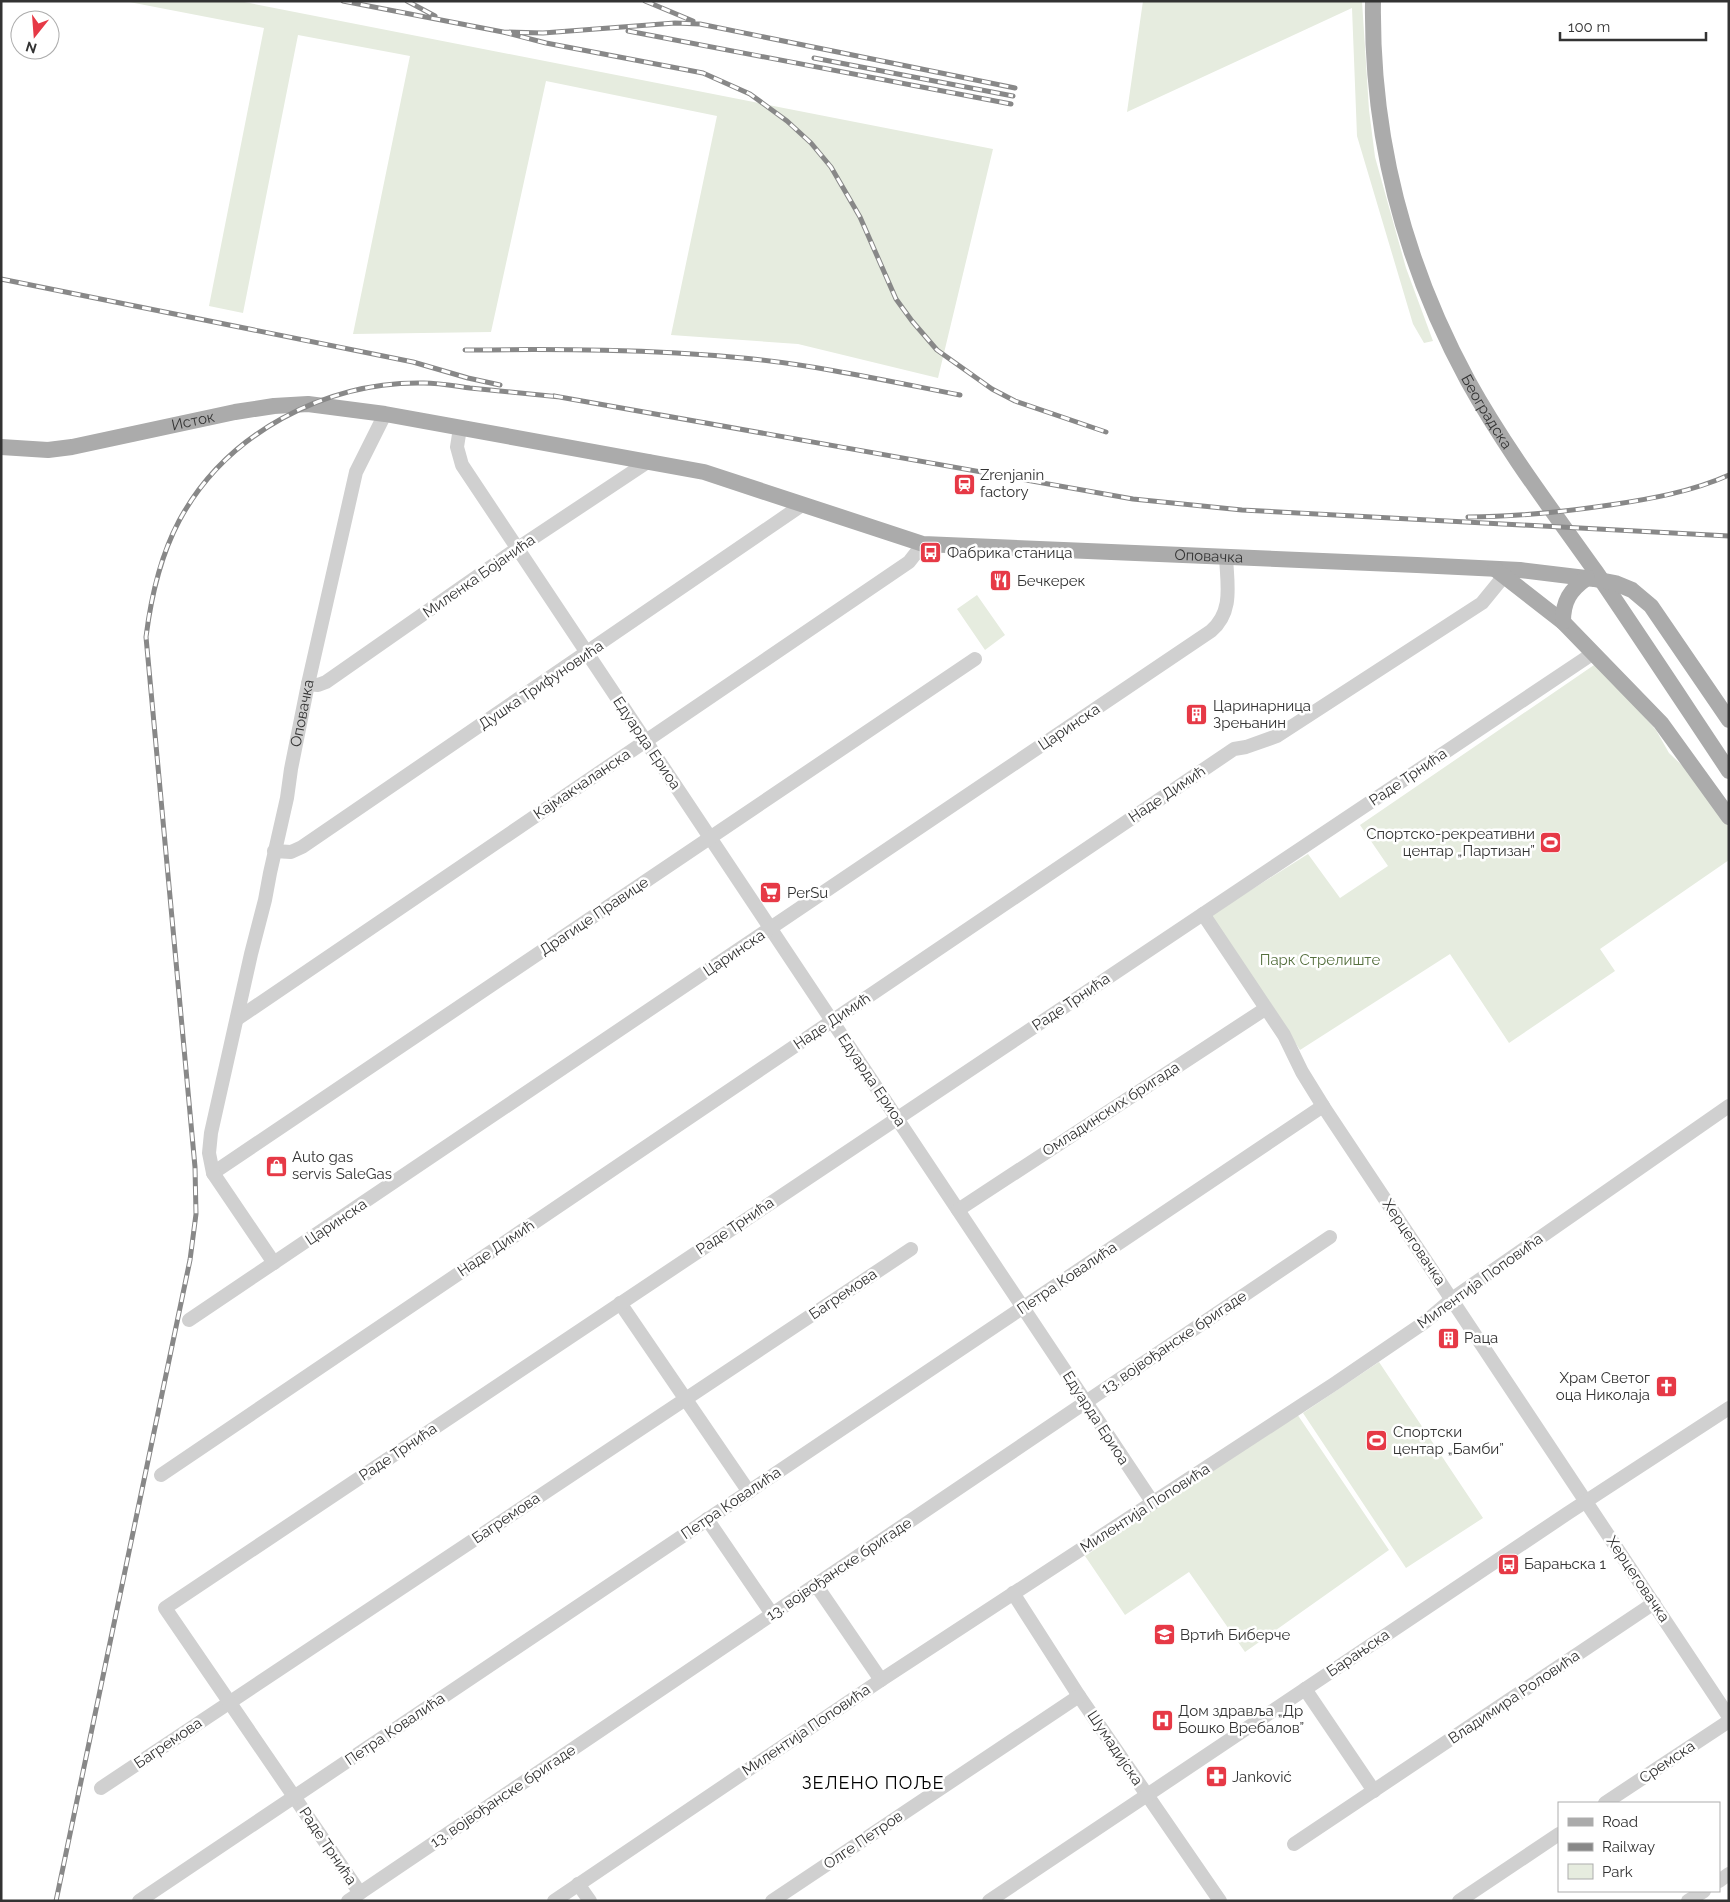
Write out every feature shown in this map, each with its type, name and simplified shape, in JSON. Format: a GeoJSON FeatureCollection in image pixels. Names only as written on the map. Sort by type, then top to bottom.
{"type":"FeatureCollection","features":[{"type":"Feature","properties":{"kind":"main road","name":"Београдска"},"geometry":{"type":"LineString","coordinates":[[1373,1],[1374,66],[1378,110],[1389,174],[1404,232],[1422,282],[1452,349],[1486,411],[1520,463],[1624,613],[1729,771]]}},
{"type":"Feature","properties":{"kind":"main road","name":"Исток"},"geometry":{"type":"LineString","coordinates":[[1,447],[48,450],[72,447],[234,412],[274,406],[308,404],[385,414],[648,461]]}},
{"type":"Feature","properties":{"kind":"main road","name":"Оповачка"},"geometry":{"type":"LineString","coordinates":[[648,461],[704,472],[923,544],[1226,556],[1587,578],[1615,583],[1632,590],[1651,606],[1729,720]]}},
{"type":"Feature","properties":{"kind":"main road"},"geometry":{"type":"LineString","coordinates":[[1500,572],[1563,622],[1661,723],[1729,817]]}},
{"type":"Feature","properties":{"kind":"main road"},"geometry":{"type":"LineString","coordinates":[[1563,622],[1565,601],[1576,585],[1587,578]]}},
{"type":"Feature","properties":{"kind":"street","name":"Оповачка"},"geometry":{"type":"LineString","coordinates":[[213,1173],[209,1153],[212,1133],[265,900],[274,851],[287,798],[308,684],[356,472],[385,414]]}},
{"type":"Feature","properties":{"kind":"street","name":"Едуарда Ериоа"},"geometry":{"type":"LineString","coordinates":[[460,428],[457,446],[462,465],[1153,1503]]}},
{"type":"Feature","properties":{"kind":"street","name":"Миленка Бојанића"},"geometry":{"type":"LineString","coordinates":[[308,684],[318,685],[326,682],[518,548],[648,461]]}},
{"type":"Feature","properties":{"kind":"street","name":"Душка Трифуновића"},"geometry":{"type":"LineString","coordinates":[[274,851],[296,851],[587,654],[802,505]]}},
{"type":"Feature","properties":{"kind":"street","name":"Кајмакчаланска"},"geometry":{"type":"LineString","coordinates":[[237,1019],[909,562],[923,544]]}},
{"type":"Feature","properties":{"kind":"street","name":"Царинска"},"geometry":{"type":"LineString","coordinates":[[190,1320],[1211,631],[1225,615],[1228,598],[1226,556]]}},
{"type":"Feature","properties":{"kind":"street","name":"Наде Димић"},"geometry":{"type":"LineString","coordinates":[[161,1475],[1234,749],[1277,736],[1482,603],[1500,572]]}},
{"type":"Feature","properties":{"kind":"street","name":"Раде Трнића"},"geometry":{"type":"LineString","coordinates":[[360,1893],[165,1608],[1592,654]]}},
{"type":"Feature","properties":{"kind":"street","name":"Драгице Правице"},"geometry":{"type":"LineString","coordinates":[[213,1173],[975,659]]}},
{"type":"Feature","properties":{"kind":"street","name":"Херцеговачка"},"geometry":{"type":"LineString","coordinates":[[1203,914],[1255,991],[1264,1009],[1284,1035],[1302,1072],[1324,1106],[1729,1717]]}},
{"type":"Feature","properties":{"kind":"street","name":"Омладинских бригада"},"geometry":{"type":"LineString","coordinates":[[958,1210],[1264,1009]]}},
{"type":"Feature","properties":{"kind":"street","name":"Петра Ковалића"},"geometry":{"type":"LineString","coordinates":[[139,1901],[1324,1106]]}},
{"type":"Feature","properties":{"kind":"street","name":"Милентија Поповића"},"geometry":{"type":"LineString","coordinates":[[554,1901],[881,1680],[1356,1369],[1425,1322],[1452,1299],[1729,1106]]}},
{"type":"Feature","properties":{"kind":"street"},"geometry":{"type":"LineString","coordinates":[[213,1173],[274,1263]]}},
{"type":"Feature","properties":{"kind":"street","name":"13. војвођанске бригаде"},"geometry":{"type":"LineString","coordinates":[[348,1901],[1330,1237]]}},
{"type":"Feature","properties":{"kind":"street","name":"Багремова"},"geometry":{"type":"LineString","coordinates":[[100,1788],[911,1249]]}},
{"type":"Feature","properties":{"kind":"street"},"geometry":{"type":"LineString","coordinates":[[620,1303],[749,1492]]}},
{"type":"Feature","properties":{"kind":"street","name":"Барањска"},"geometry":{"type":"LineString","coordinates":[[989,1901],[1586,1501],[1729,1408]]}},
{"type":"Feature","properties":{"kind":"street"},"geometry":{"type":"LineString","coordinates":[[707,1519],[772,1614]]}},
{"type":"Feature","properties":{"kind":"street"},"geometry":{"type":"LineString","coordinates":[[816,1585],[881,1680]]}},
{"type":"Feature","properties":{"kind":"street","name":"Шумадијска"},"geometry":{"type":"LineString","coordinates":[[1013,1593],[1079,1696],[1220,1901]]}},
{"type":"Feature","properties":{"kind":"street","name":"Владимира Роловића"},"geometry":{"type":"LineString","coordinates":[[1294,1844],[1654,1603]]}},
{"type":"Feature","properties":{"kind":"street"},"geometry":{"type":"LineString","coordinates":[[1305,1689],[1374,1791]]}},
{"type":"Feature","properties":{"kind":"street","name":"Олге Петров"},"geometry":{"type":"LineString","coordinates":[[772,1901],[1079,1696]]}},
{"type":"Feature","properties":{"kind":"street","name":"Сремска"},"geometry":{"type":"LineString","coordinates":[[1608,1802],[1729,1721]]}},
{"type":"Feature","properties":{"kind":"street"},"geometry":{"type":"LineString","coordinates":[[1459,1901],[1558,1835]]}},
{"type":"Feature","properties":{"kind":"street"},"geometry":{"type":"LineString","coordinates":[[578,1884],[590,1901]]}},
{"type":"Feature","properties":{"kind":"street"},"geometry":{"type":"LineString","coordinates":[[1688,1901],[1702,1892]]}},
{"type":"Feature","properties":{"kind":"green space"},"geometry":{"type":"Polygon","coordinates":[[[124,1],[239,1],[993,149],[938,378],[798,344],[671,335],[717,116],[546,81],[491,332],[353,334],[410,56],[298,35],[243,313],[209,306],[264,28],[124,1]]]}},
{"type":"Feature","properties":{"kind":"green space"},"geometry":{"type":"Polygon","coordinates":[[[1143,1],[1362,1],[1369,110],[1375,157],[1406,268],[1433,341],[1424,343],[1413,324],[1357,136],[1352,8],[1127,112],[1143,1]]]}},
{"type":"Feature","properties":{"kind":"green space"},"geometry":{"type":"Polygon","coordinates":[[[977,595],[1005,635],[985,650],[957,609],[977,595]]]}},
{"type":"Feature","properties":{"kind":"green space","name":"Спортско-рекреативни центар „Партизан”"},"geometry":{"type":"Polygon","coordinates":[[[1597,663],[1656,730],[1669,753],[1691,774],[1729,825],[1729,860],[1600,949],[1615,971],[1509,1043],[1450,954],[1300,1050],[1211,915],[1308,854],[1340,898],[1388,866],[1360,825],[1597,663]]]}},
{"type":"Feature","properties":{"kind":"green space","name":"Спортски центар „Бамби”"},"geometry":{"type":"Polygon","coordinates":[[[1379,1362],[1483,1518],[1406,1568],[1303,1413],[1379,1362]]]}},
{"type":"Feature","properties":{"kind":"green space"},"geometry":{"type":"Polygon","coordinates":[[[1297,1414],[1389,1550],[1245,1652],[1189,1572],[1125,1615],[1085,1556],[1297,1414]]]}},
{"type":"Feature","properties":{"kind":"railway"},"geometry":{"type":"LineString","coordinates":[[343,1],[503,32],[543,33],[675,23],[700,24],[1015,88]]}},
{"type":"Feature","properties":{"kind":"railway"},"geometry":{"type":"LineString","coordinates":[[407,1],[435,16]]}},
{"type":"Feature","properties":{"kind":"railway"},"geometry":{"type":"LineString","coordinates":[[645,1],[693,21]]}},
{"type":"Feature","properties":{"kind":"railway"},"geometry":{"type":"LineString","coordinates":[[628,31],[1011,104]]}},
{"type":"Feature","properties":{"kind":"railway"},"geometry":{"type":"LineString","coordinates":[[503,32],[546,43],[703,73],[750,94],[787,121],[811,143],[831,167],[860,217],[896,299],[937,350],[992,389],[1015,401],[1106,432]]}},
{"type":"Feature","properties":{"kind":"railway"},"geometry":{"type":"LineString","coordinates":[[814,58],[1013,96]]}},
{"type":"Feature","properties":{"kind":"railway"},"geometry":{"type":"LineString","coordinates":[[1,279],[413,362],[500,385]]}},
{"type":"Feature","properties":{"kind":"railway"},"geometry":{"type":"LineString","coordinates":[[465,350],[604,350],[743,358],[825,369],[960,395]]}},
{"type":"Feature","properties":{"kind":"railway"},"geometry":{"type":"LineString","coordinates":[[56,1901],[190,1260],[196,1214],[195,1167],[146,637],[154,592],[162,563],[179,521],[199,490],[223,462],[251,438],[282,418],[316,403],[351,391],[387,385],[424,383],[560,397]]}},
{"type":"Feature","properties":{"kind":"railway"},"geometry":{"type":"LineString","coordinates":[[554,396],[1133,499],[1242,510],[1729,536]]}},
{"type":"Feature","properties":{"kind":"railway"},"geometry":{"type":"LineString","coordinates":[[1468,517],[1539,514],[1625,503],[1685,490],[1729,475]]}},
{"type":"Feature","properties":{"kind":"place","name":"Zrenjanin factory"},"geometry":{"type":"Point","coordinates":[964,484]}},
{"type":"Feature","properties":{"kind":"place","name":"Фабрика станица"},"geometry":{"type":"Point","coordinates":[931,553]}},
{"type":"Feature","properties":{"kind":"place","name":"Бечкерек"},"geometry":{"type":"Point","coordinates":[1001,581]}},
{"type":"Feature","properties":{"kind":"place","name":"Царинарница Зрењанин"},"geometry":{"type":"Point","coordinates":[1197,715]}},
{"type":"Feature","properties":{"kind":"place","name":"Спортско-рекреативни центар „Партизан”"},"geometry":{"type":"Point","coordinates":[1551,843]}},
{"type":"Feature","properties":{"kind":"place","name":"PerSu"},"geometry":{"type":"Point","coordinates":[771,893]}},
{"type":"Feature","properties":{"kind":"place","name":"Auto gas servis SaleGas"},"geometry":{"type":"Point","coordinates":[276,1166]}},
{"type":"Feature","properties":{"kind":"place","name":"Раца"},"geometry":{"type":"Point","coordinates":[1448,1338]}},
{"type":"Feature","properties":{"kind":"place","name":"Храм Светог оца Николаја"},"geometry":{"type":"Point","coordinates":[1666,1387]}},
{"type":"Feature","properties":{"kind":"place","name":"Спортски центар „Бамби”"},"geometry":{"type":"Point","coordinates":[1377,1441]}},
{"type":"Feature","properties":{"kind":"place","name":"Барањска 1"},"geometry":{"type":"Point","coordinates":[1508,1564]}},
{"type":"Feature","properties":{"kind":"place","name":"Вртић Биберче"},"geometry":{"type":"Point","coordinates":[1164,1635]}},
{"type":"Feature","properties":{"kind":"place","name":"Дом здравља „Др Бошко Вребалов”"},"geometry":{"type":"Point","coordinates":[1162,1720]}},
{"type":"Feature","properties":{"kind":"place","name":"Janković"},"geometry":{"type":"Point","coordinates":[1216,1777]}},
{"type":"Feature","properties":{"kind":"district","name":"ЗЕЛЕНО ПОЉЕ"},"geometry":{"type":"Point","coordinates":[873,1783]}},
{"type":"Feature","properties":{"kind":"park label","name":"Парк Стрелиште"},"geometry":{"type":"Point","coordinates":[1320,960]}}]}
